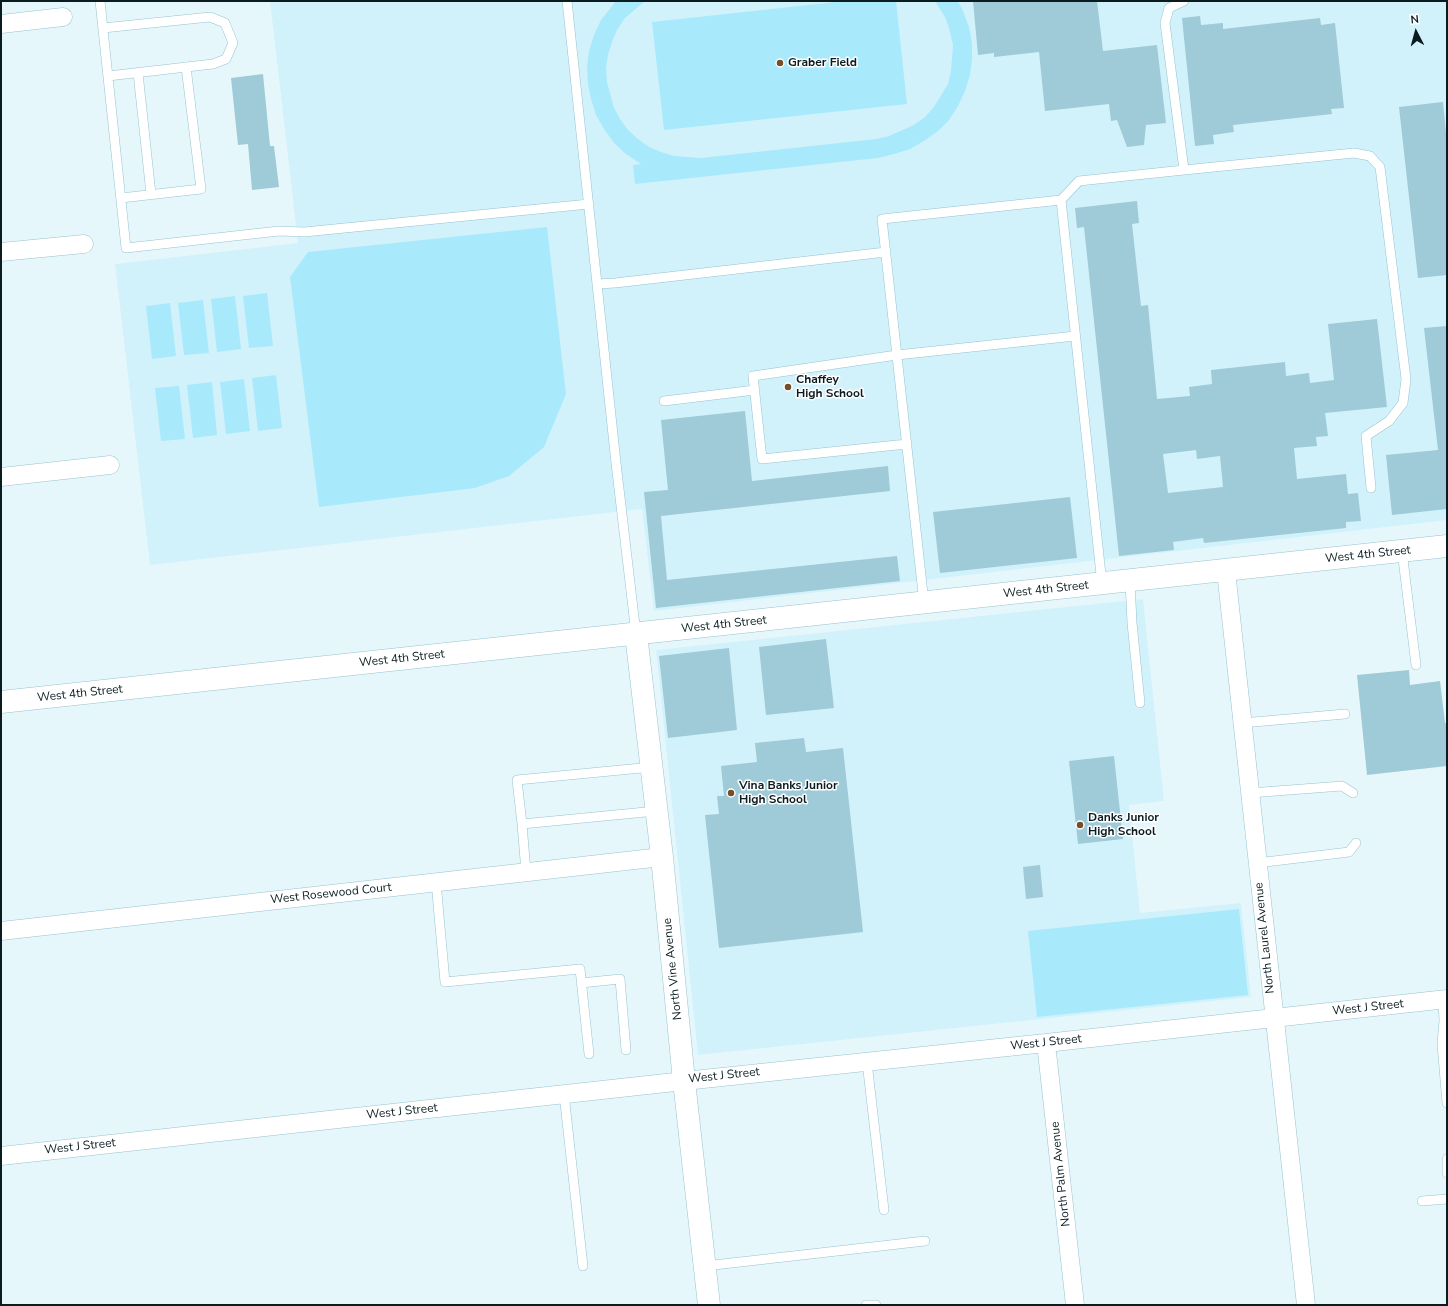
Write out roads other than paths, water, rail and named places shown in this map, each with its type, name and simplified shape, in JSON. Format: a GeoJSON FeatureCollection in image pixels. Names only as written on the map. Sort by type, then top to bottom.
{"type":"FeatureCollection","features":[{"type":"Feature","properties":{"kind":"main road","name":"West 4th Street"},"geometry":{"type":"LineString","coordinates":[[1,702],[1447,546]]}},
{"type":"Feature","properties":{"kind":"main road","name":"North Vine Avenue"},"geometry":{"type":"LineString","coordinates":[[636,634],[662,857],[684,1080],[709,1305]]}},
{"type":"Feature","properties":{"kind":"street"},"geometry":{"type":"LineString","coordinates":[[1,24],[63,17]]}},
{"type":"Feature","properties":{"kind":"street"},"geometry":{"type":"LineString","coordinates":[[1,252],[84,244]]}},
{"type":"Feature","properties":{"kind":"street"},"geometry":{"type":"LineString","coordinates":[[1,477],[110,465]]}},
{"type":"Feature","properties":{"kind":"street","name":"North Laurel Avenue"},"geometry":{"type":"LineString","coordinates":[[1226,571],[1306,1305]]}},
{"type":"Feature","properties":{"kind":"street","name":"West Rosewood Court"},"geometry":{"type":"LineString","coordinates":[[1,931],[662,857]]}},
{"type":"Feature","properties":{"kind":"street","name":"West J Street"},"geometry":{"type":"LineString","coordinates":[[1,1156],[684,1080],[867,1062],[1445,1000]]}},
{"type":"Feature","properties":{"kind":"street","name":"North Palm Avenue"},"geometry":{"type":"LineString","coordinates":[[1046,1043],[1075,1305]]}},
{"type":"Feature","properties":{"kind":"lane"},"geometry":{"type":"LineString","coordinates":[[100,1],[126,248],[279,231],[304,232],[589,204]]}},
{"type":"Feature","properties":{"kind":"lane"},"geometry":{"type":"LineString","coordinates":[[567,1],[616,463],[636,634]]}},
{"type":"Feature","properties":{"kind":"lane"},"geometry":{"type":"LineString","coordinates":[[1184,1],[1169,8],[1165,23],[1184,170]]}},
{"type":"Feature","properties":{"kind":"lane"},"geometry":{"type":"LineString","coordinates":[[103,28],[210,16],[225,23],[233,43],[226,59],[213,64],[108,76]]}},
{"type":"Feature","properties":{"kind":"lane"},"geometry":{"type":"LineString","coordinates":[[121,198],[200,189],[186,67]]}},
{"type":"Feature","properties":{"kind":"lane"},"geometry":{"type":"LineString","coordinates":[[138,73],[151,194]]}},
{"type":"Feature","properties":{"kind":"lane"},"geometry":{"type":"LineString","coordinates":[[924,603],[882,219],[1061,200],[1079,181],[1354,154],[1370,156],[1380,167],[1406,380],[1403,403],[1389,421],[1366,436],[1371,488]]}},
{"type":"Feature","properties":{"kind":"lane"},"geometry":{"type":"LineString","coordinates":[[1061,200],[1102,584]]}},
{"type":"Feature","properties":{"kind":"lane"},"geometry":{"type":"LineString","coordinates":[[597,284],[855,254],[886,252]]}},
{"type":"Feature","properties":{"kind":"lane"},"geometry":{"type":"LineString","coordinates":[[907,444],[762,459],[753,376],[897,355],[1076,336]]}},
{"type":"Feature","properties":{"kind":"lane"},"geometry":{"type":"LineString","coordinates":[[664,401],[755,390]]}},
{"type":"Feature","properties":{"kind":"lane"},"geometry":{"type":"LineString","coordinates":[[1402,551],[1416,665]]}},
{"type":"Feature","properties":{"kind":"lane"},"geometry":{"type":"LineString","coordinates":[[1130,581],[1132,623],[1140,703]]}},
{"type":"Feature","properties":{"kind":"lane"},"geometry":{"type":"LineString","coordinates":[[1242,723],[1344,714]]}},
{"type":"Feature","properties":{"kind":"lane"},"geometry":{"type":"LineString","coordinates":[[526,872],[517,780],[652,767]]}},
{"type":"Feature","properties":{"kind":"lane"},"geometry":{"type":"LineString","coordinates":[[1250,793],[1342,786],[1353,793]]}},
{"type":"Feature","properties":{"kind":"lane"},"geometry":{"type":"LineString","coordinates":[[522,824],[656,811]]}},
{"type":"Feature","properties":{"kind":"lane"},"geometry":{"type":"LineString","coordinates":[[1257,863],[1349,852],[1356,843]]}},
{"type":"Feature","properties":{"kind":"lane"},"geometry":{"type":"LineString","coordinates":[[436,882],[445,982],[580,969],[589,1054]]}},
{"type":"Feature","properties":{"kind":"lane"},"geometry":{"type":"LineString","coordinates":[[581,983],[620,979],[626,1050]]}},
{"type":"Feature","properties":{"kind":"lane"},"geometry":{"type":"LineString","coordinates":[[1445,1000],[1442,1044],[1447,1103]]}},
{"type":"Feature","properties":{"kind":"lane"},"geometry":{"type":"LineString","coordinates":[[867,1062],[884,1210]]}},
{"type":"Feature","properties":{"kind":"lane"},"geometry":{"type":"LineString","coordinates":[[564,1094],[583,1266]]}},
{"type":"Feature","properties":{"kind":"lane"},"geometry":{"type":"LineString","coordinates":[[1447,1159],[1447,1173]]}},
{"type":"Feature","properties":{"kind":"lane"},"geometry":{"type":"LineString","coordinates":[[1422,1201],[1447,1199]]}},
{"type":"Feature","properties":{"kind":"lane"},"geometry":{"type":"LineString","coordinates":[[705,1266],[925,1241]]}},
{"type":"Feature","properties":{"kind":"lane"},"geometry":{"type":"LineString","coordinates":[[866,1305],[876,1305]]}},
{"type":"Feature","properties":{"kind":"place","name":"Graber Field"},"geometry":{"type":"Point","coordinates":[780,63]}},
{"type":"Feature","properties":{"kind":"place","name":"Chaffey High School"},"geometry":{"type":"Point","coordinates":[788,387]}},
{"type":"Feature","properties":{"kind":"place","name":"Vina Banks Junior High School"},"geometry":{"type":"Point","coordinates":[731,793]}},
{"type":"Feature","properties":{"kind":"place","name":"Danks Junior High School"},"geometry":{"type":"Point","coordinates":[1080,825]}}]}
